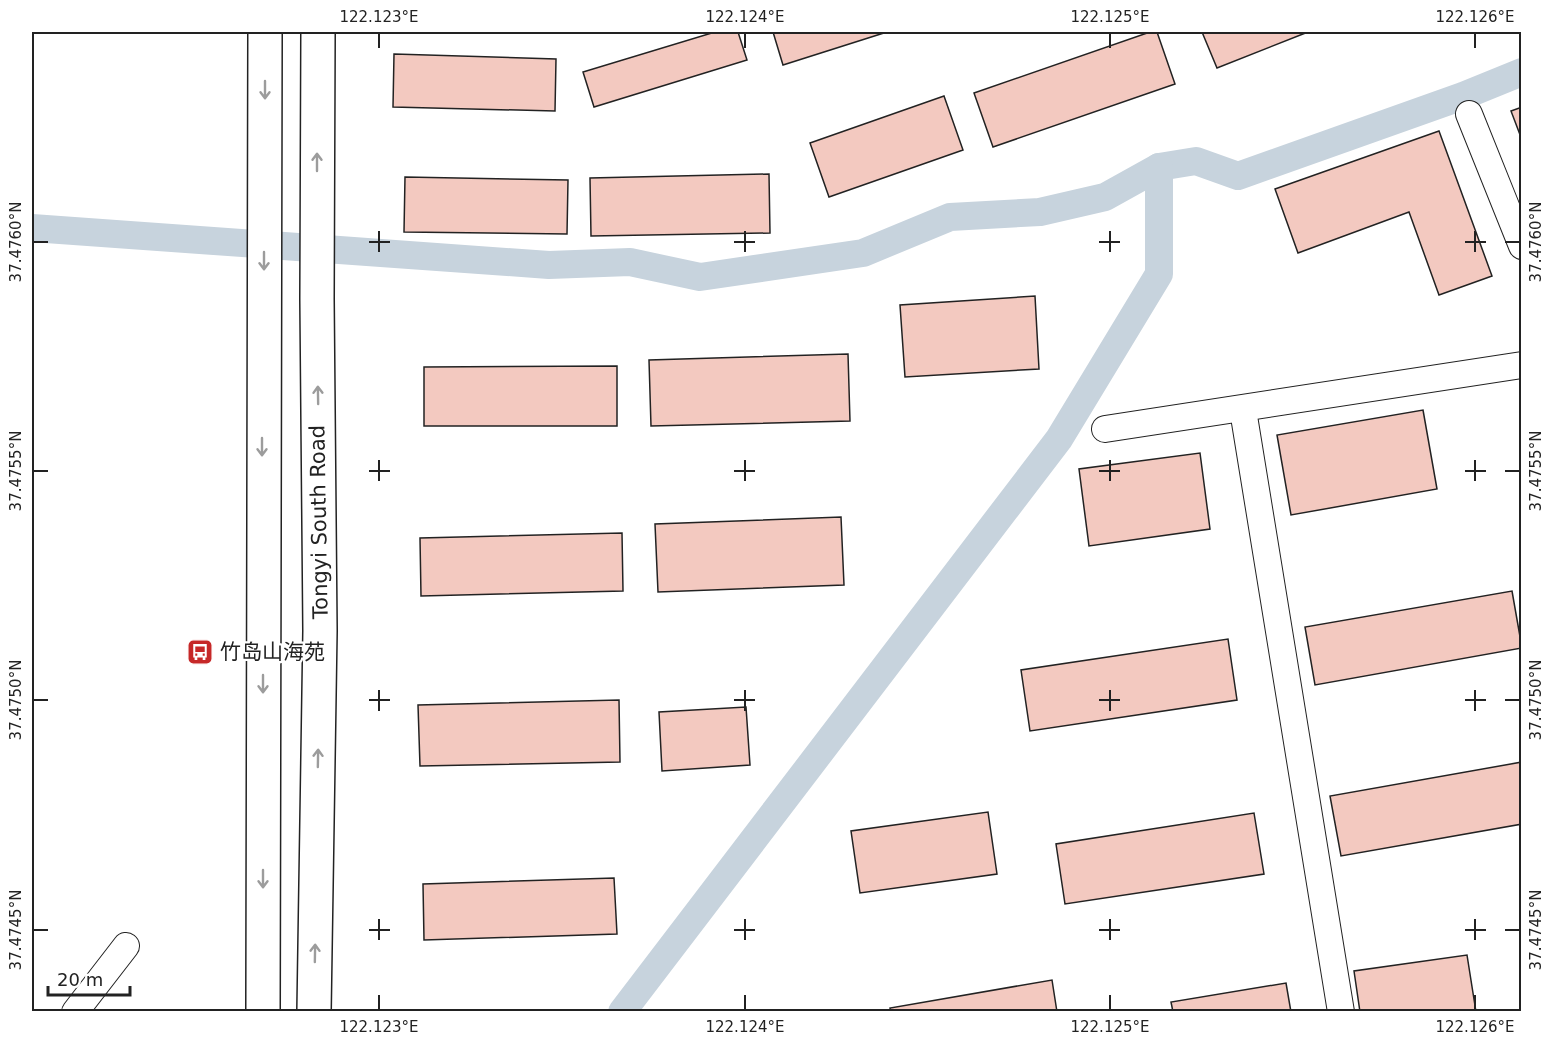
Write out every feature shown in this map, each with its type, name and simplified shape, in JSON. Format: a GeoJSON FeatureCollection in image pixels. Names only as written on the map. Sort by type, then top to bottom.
{"type":"FeatureCollection","features":[{"type":"Feature","properties":{"kind":"main road"},"geometry":{"type":"LineString","coordinates":[[263,1011],[265,32]]}},
{"type":"Feature","properties":{"kind":"main road","name":"Tongyi South Road"},"geometry":{"type":"LineString","coordinates":[[314,1011],[320,631],[316,299],[318,32]]}},
{"type":"Feature","properties":{"kind":"street"},"geometry":{"type":"LineString","coordinates":[[1469,114],[1521,246]]}},
{"type":"Feature","properties":{"kind":"street"},"geometry":{"type":"LineString","coordinates":[[1105,429],[1243,410],[1521,365]]}},
{"type":"Feature","properties":{"kind":"street"},"geometry":{"type":"LineString","coordinates":[[1243,410],[1341,1011]]}},
{"type":"Feature","properties":{"kind":"street"},"geometry":{"type":"LineString","coordinates":[[75,1011],[126,946]]}},
{"type":"Feature","properties":{"kind":"building"},"geometry":{"type":"Polygon","coordinates":[[[715,32],[738,32],[747,60],[594,107],[583,72],[715,32]]]}},
{"type":"Feature","properties":{"kind":"building"},"geometry":{"type":"Polygon","coordinates":[[[773,32],[887,32],[783,65],[773,32]]]}},
{"type":"Feature","properties":{"kind":"building"},"geometry":{"type":"Polygon","coordinates":[[[1150,32],[1157,32],[1175,84],[993,147],[974,93],[1150,32]]]}},
{"type":"Feature","properties":{"kind":"building"},"geometry":{"type":"Polygon","coordinates":[[[1202,32],[1308,32],[1217,68],[1202,32]]]}},
{"type":"Feature","properties":{"kind":"building"},"geometry":{"type":"Polygon","coordinates":[[[394,54],[556,59],[555,111],[393,107],[394,54]]]}},
{"type":"Feature","properties":{"kind":"building"},"geometry":{"type":"Polygon","coordinates":[[[944,96],[963,150],[829,197],[810,143],[944,96]]]}},
{"type":"Feature","properties":{"kind":"building"},"geometry":{"type":"Polygon","coordinates":[[[1522,107],[1522,140],[1511,111],[1522,107]]]}},
{"type":"Feature","properties":{"kind":"building"},"geometry":{"type":"Polygon","coordinates":[[[1439,131],[1492,276],[1439,295],[1409,212],[1298,253],[1275,189],[1439,131]]]}},
{"type":"Feature","properties":{"kind":"building"},"geometry":{"type":"Polygon","coordinates":[[[769,174],[770,233],[591,236],[590,178],[769,174]]]}},
{"type":"Feature","properties":{"kind":"building"},"geometry":{"type":"Polygon","coordinates":[[[405,177],[568,180],[567,234],[404,232],[405,177]]]}},
{"type":"Feature","properties":{"kind":"building"},"geometry":{"type":"Polygon","coordinates":[[[1035,296],[1039,369],[905,377],[900,305],[1035,296]]]}},
{"type":"Feature","properties":{"kind":"building"},"geometry":{"type":"Polygon","coordinates":[[[848,354],[850,421],[651,426],[649,360],[848,354]]]}},
{"type":"Feature","properties":{"kind":"building"},"geometry":{"type":"Polygon","coordinates":[[[617,366],[617,426],[424,426],[424,367],[617,366]]]}},
{"type":"Feature","properties":{"kind":"building"},"geometry":{"type":"Polygon","coordinates":[[[1423,410],[1437,489],[1291,515],[1277,435],[1423,410]]]}},
{"type":"Feature","properties":{"kind":"building"},"geometry":{"type":"Polygon","coordinates":[[[1200,453],[1210,529],[1089,546],[1079,469],[1200,453]]]}},
{"type":"Feature","properties":{"kind":"building"},"geometry":{"type":"Polygon","coordinates":[[[841,517],[844,585],[658,592],[655,524],[841,517]]]}},
{"type":"Feature","properties":{"kind":"building"},"geometry":{"type":"Polygon","coordinates":[[[622,533],[623,591],[421,596],[420,538],[622,533]]]}},
{"type":"Feature","properties":{"kind":"building"},"geometry":{"type":"Polygon","coordinates":[[[1512,591],[1522,648],[1315,685],[1305,627],[1512,591]]]}},
{"type":"Feature","properties":{"kind":"building"},"geometry":{"type":"Polygon","coordinates":[[[1228,639],[1237,700],[1030,731],[1021,670],[1228,639]]]}},
{"type":"Feature","properties":{"kind":"building"},"geometry":{"type":"Polygon","coordinates":[[[619,700],[620,762],[420,766],[418,705],[619,700]]]}},
{"type":"Feature","properties":{"kind":"building"},"geometry":{"type":"Polygon","coordinates":[[[746,707],[750,765],[662,771],[659,712],[746,707]]]}},
{"type":"Feature","properties":{"kind":"building"},"geometry":{"type":"Polygon","coordinates":[[[1522,762],[1522,824],[1341,856],[1330,796],[1522,762]]]}},
{"type":"Feature","properties":{"kind":"building"},"geometry":{"type":"Polygon","coordinates":[[[988,812],[997,874],[860,893],[851,831],[988,812]]]}},
{"type":"Feature","properties":{"kind":"building"},"geometry":{"type":"Polygon","coordinates":[[[1254,813],[1264,874],[1065,904],[1056,844],[1254,813]]]}},
{"type":"Feature","properties":{"kind":"building"},"geometry":{"type":"Polygon","coordinates":[[[614,878],[617,934],[424,940],[423,884],[614,878]]]}},
{"type":"Feature","properties":{"kind":"building"},"geometry":{"type":"Polygon","coordinates":[[[1467,955],[1476,1012],[1360,1012],[1354,971],[1467,955]]]}},
{"type":"Feature","properties":{"kind":"building"},"geometry":{"type":"Polygon","coordinates":[[[1052,980],[1057,1012],[891,1012],[890,1008],[1052,980]]]}},
{"type":"Feature","properties":{"kind":"building"},"geometry":{"type":"Polygon","coordinates":[[[1286,983],[1291,1012],[1173,1012],[1171,1002],[1286,983]]]}},
{"type":"Feature","properties":{"kind":"waterway"},"geometry":{"type":"LineString","coordinates":[[32,228],[549,265],[630,262],[700,277],[863,253],[950,217],[1040,212],[1105,197],[1159,167],[1196,161],[1238,176],[1463,96],[1522,72]]}},
{"type":"Feature","properties":{"kind":"waterway"},"geometry":{"type":"LineString","coordinates":[[622,1012],[1059,439],[1159,274],[1159,167]]}},
{"type":"Feature","properties":{"kind":"place","name":"竹岛山海苑"},"geometry":{"type":"Point","coordinates":[200,652]}}]}
